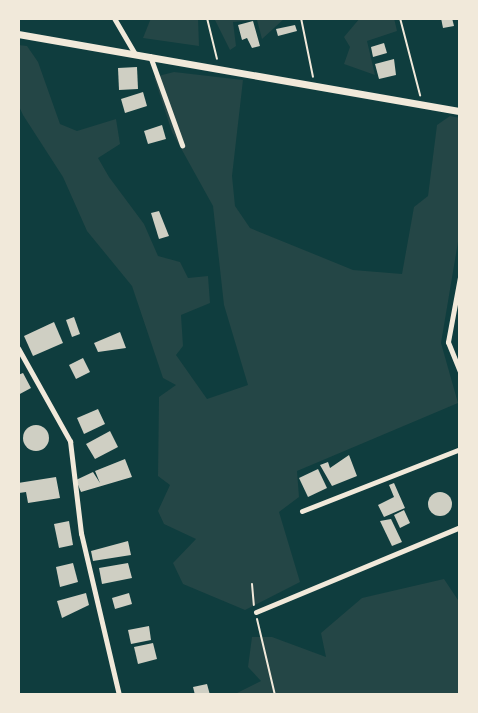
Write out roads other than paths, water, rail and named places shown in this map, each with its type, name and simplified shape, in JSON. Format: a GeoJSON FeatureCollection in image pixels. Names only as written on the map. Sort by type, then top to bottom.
{"type":"FeatureCollection","features":[{"type":"Feature","properties":{"kind":"street"},"geometry":{"type":"LineString","coordinates":[[114,18],[135,54]]}},
{"type":"Feature","properties":{"kind":"street"},"geometry":{"type":"LineString","coordinates":[[18,34],[460,111]]}},
{"type":"Feature","properties":{"kind":"street"},"geometry":{"type":"LineString","coordinates":[[150,56],[182,145]]}},
{"type":"Feature","properties":{"kind":"street"},"geometry":{"type":"LineString","coordinates":[[460,277],[448,342],[460,372]]}},
{"type":"Feature","properties":{"kind":"street"},"geometry":{"type":"LineString","coordinates":[[18,348],[70,441],[81,533],[118,695]]}},
{"type":"Feature","properties":{"kind":"street"},"geometry":{"type":"LineString","coordinates":[[302,511],[460,449]]}},
{"type":"Feature","properties":{"kind":"street"},"geometry":{"type":"LineString","coordinates":[[256,612],[460,527]]}}]}
